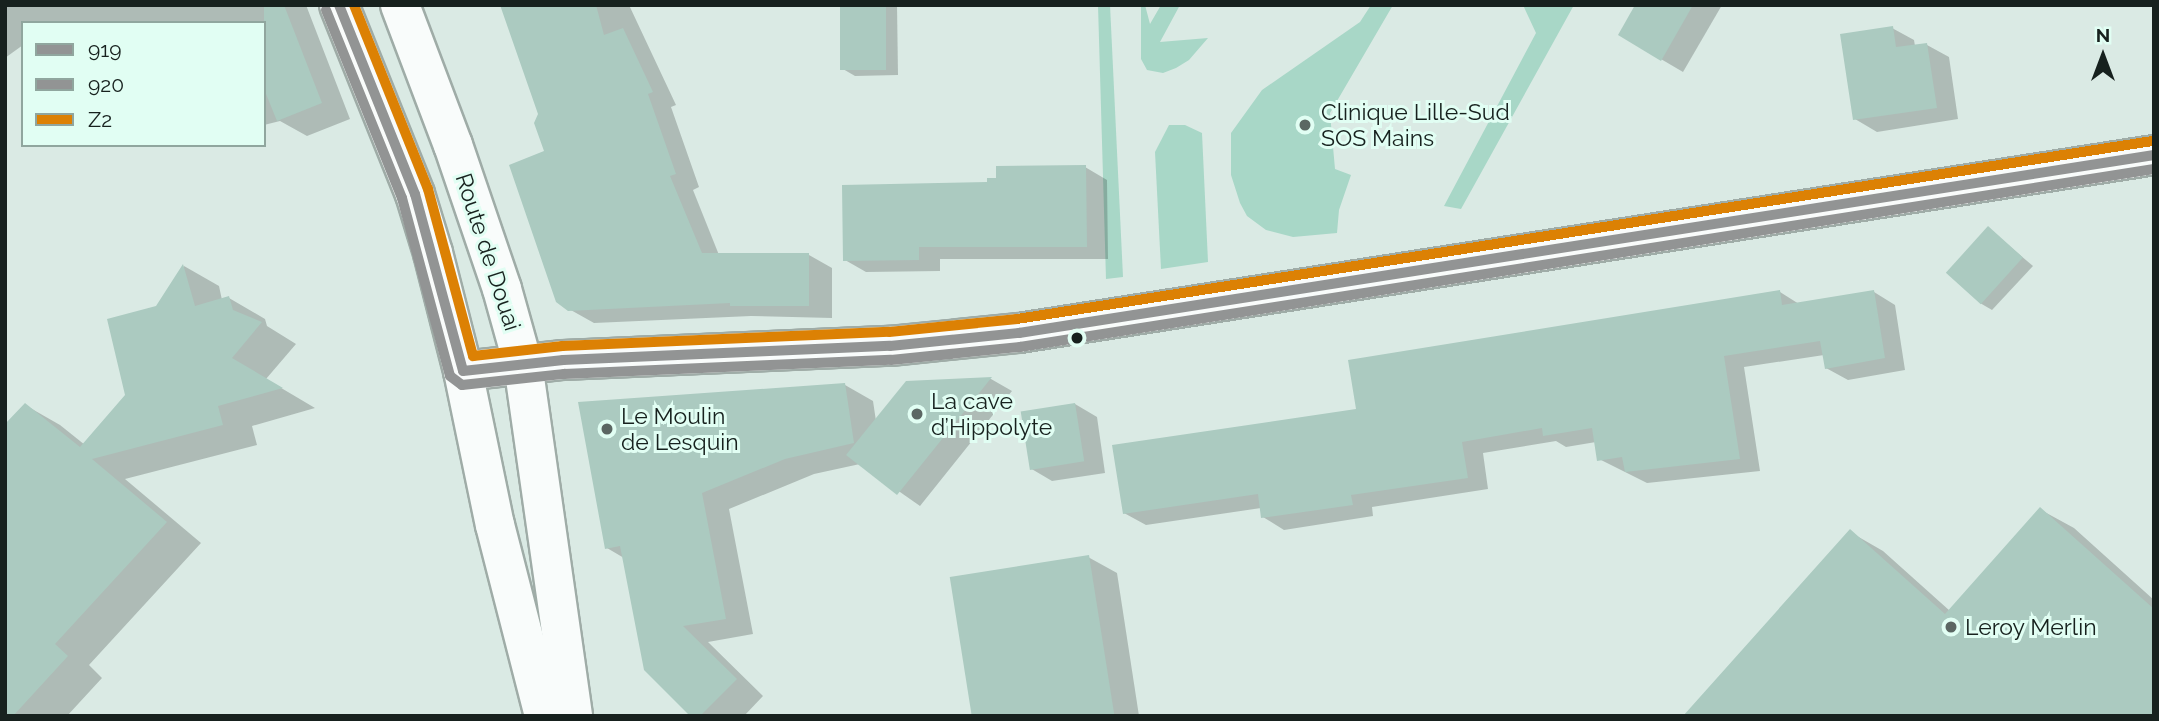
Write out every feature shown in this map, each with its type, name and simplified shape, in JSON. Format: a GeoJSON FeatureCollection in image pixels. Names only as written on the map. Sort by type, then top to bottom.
{"type":"FeatureCollection","features":[{"type":"Feature","properties":{"kind":"street"},"geometry":{"type":"LineString","coordinates":[[339,5],[415,194],[463,371],[495,525],[544,716]]}},
{"type":"Feature","properties":{"kind":"street","name":"Route de Douai"},"geometry":{"type":"LineString","coordinates":[[400,5],[467,183],[523,363],[573,716]]}},
{"type":"Feature","properties":{"kind":"street"},"geometry":{"type":"LineString","coordinates":[[463,371],[523,363],[890,346],[1019,333],[2154,155]]}},
{"type":"Feature","properties":{"kind":"green space"},"geometry":{"type":"Polygon","coordinates":[[[1098,5],[1110,5],[1123,277],[1106,279],[1098,5]]]}},
{"type":"Feature","properties":{"kind":"green space"},"geometry":{"type":"Polygon","coordinates":[[[1141,5],[1145,5],[1150,24],[1161,5],[1180,5],[1160,42],[1208,38],[1189,60],[1176,68],[1163,73],[1147,70],[1141,59],[1141,5]]]}},
{"type":"Feature","properties":{"kind":"green space"},"geometry":{"type":"Polygon","coordinates":[[[1371,5],[1393,5],[1330,113],[1335,169],[1351,175],[1339,210],[1337,233],[1293,237],[1266,230],[1247,216],[1240,203],[1231,175],[1231,133],[1262,90],[1360,22],[1371,5]]]}},
{"type":"Feature","properties":{"kind":"green space"},"geometry":{"type":"Polygon","coordinates":[[[1523,5],[1574,5],[1461,209],[1444,206],[1536,33],[1523,5]]]}},
{"type":"Feature","properties":{"kind":"green space"},"geometry":{"type":"Polygon","coordinates":[[[1169,125],[1185,125],[1202,133],[1208,262],[1161,269],[1155,152],[1169,125]]]}},
{"type":"Feature","properties":{"kind":"building"},"geometry":{"type":"Polygon","coordinates":[[[264,5],[284,5],[322,103],[277,121],[266,94],[264,5]]]}},
{"type":"Feature","properties":{"kind":"building"},"geometry":{"type":"Polygon","coordinates":[[[500,5],[596,5],[604,35],[623,28],[653,92],[648,94],[676,174],[670,176],[702,253],[809,253],[809,306],[730,306],[730,303],[568,311],[556,302],[509,165],[544,151],[534,123],[538,114],[500,5]]]}},
{"type":"Feature","properties":{"kind":"building"},"geometry":{"type":"Polygon","coordinates":[[[840,5],[886,5],[886,70],[840,70],[840,5]]]}},
{"type":"Feature","properties":{"kind":"building"},"geometry":{"type":"Polygon","coordinates":[[[1635,5],[1693,5],[1661,61],[1618,35],[1635,5]]]}},
{"type":"Feature","properties":{"kind":"building"},"geometry":{"type":"Polygon","coordinates":[[[1893,26],[1896,47],[1927,43],[1937,108],[1853,120],[1840,34],[1893,26]]]}},
{"type":"Feature","properties":{"kind":"building"},"geometry":{"type":"Polygon","coordinates":[[[1086,165],[1087,247],[919,247],[919,260],[843,261],[842,185],[987,182],[987,178],[996,178],[996,166],[1086,165]]]}},
{"type":"Feature","properties":{"kind":"building"},"geometry":{"type":"Polygon","coordinates":[[[1988,226],[2023,257],[1981,304],[1946,273],[1988,226]]]}},
{"type":"Feature","properties":{"kind":"building"},"geometry":{"type":"Polygon","coordinates":[[[183,264],[195,306],[229,296],[233,310],[262,322],[232,358],[283,388],[218,406],[223,425],[92,459],[167,522],[55,644],[68,656],[13,716],[5,716],[5,424],[25,403],[80,447],[125,395],[107,319],[156,306],[183,264]]]}},
{"type":"Feature","properties":{"kind":"building"},"geometry":{"type":"Polygon","coordinates":[[[1780,290],[1782,305],[1874,290],[1885,358],[1825,369],[1820,341],[1724,356],[1740,459],[1625,472],[1622,457],[1597,461],[1592,428],[1543,436],[1542,428],[1462,442],[1468,478],[1351,495],[1353,505],[1261,518],[1258,494],[1123,514],[1112,445],[1356,409],[1348,360],[1780,290]]]}},
{"type":"Feature","properties":{"kind":"building"},"geometry":{"type":"Polygon","coordinates":[[[992,377],[897,495],[846,455],[906,381],[992,377]]]}},
{"type":"Feature","properties":{"kind":"building"},"geometry":{"type":"Polygon","coordinates":[[[845,383],[854,443],[785,459],[702,493],[726,619],[683,626],[737,679],[700,716],[690,716],[644,670],[620,546],[605,549],[578,402],[845,383]]]}},
{"type":"Feature","properties":{"kind":"building"},"geometry":{"type":"Polygon","coordinates":[[[1075,403],[1084,461],[1030,470],[1021,412],[1075,403]]]}},
{"type":"Feature","properties":{"kind":"building","name":"Leroy Merlin"},"geometry":{"type":"Polygon","coordinates":[[[2040,507],[2154,609],[2154,716],[1683,716],[1850,529],[1945,614],[2040,507]]]}},
{"type":"Feature","properties":{"kind":"building"},"geometry":{"type":"Polygon","coordinates":[[[1089,555],[1114,716],[972,716],[950,577],[1089,555]]]}},
{"type":"Feature","properties":{"kind":"transit line","name":"919"},"geometry":{"type":"LineString","coordinates":[[339,5],[415,194],[463,371]]}},
{"type":"Feature","properties":{"kind":"transit line","name":"Z2"},"geometry":{"type":"LineString","coordinates":[[354,5],[428,189],[473,356],[562,346],[889,332],[1017,319],[2152,141]]}},
{"type":"Feature","properties":{"kind":"transit line","name":"920"},"geometry":{"type":"LineString","coordinates":[[326,10],[402,198],[450,376],[462,385],[564,374],[891,360],[1020,347],[2154,169]]}},
{"type":"Feature","properties":{"kind":"transit line","name":"919"},"geometry":{"type":"LineString","coordinates":[[463,371],[563,360],[890,346],[1019,333],[2154,155]]}},
{"type":"Feature","properties":{"kind":"place","name":"Clinique Lille-Sud SOS Mains"},"geometry":{"type":"Point","coordinates":[1305,125]}},
{"type":"Feature","properties":{"kind":"place","name":"La cave d’Hippolyte"},"geometry":{"type":"Point","coordinates":[917,414]}},
{"type":"Feature","properties":{"kind":"place","name":"Le Moulin de Lesquin"},"geometry":{"type":"Point","coordinates":[607,429]}},
{"type":"Feature","properties":{"kind":"place","name":"Leroy Merlin"},"geometry":{"type":"Point","coordinates":[1951,627]}}]}
